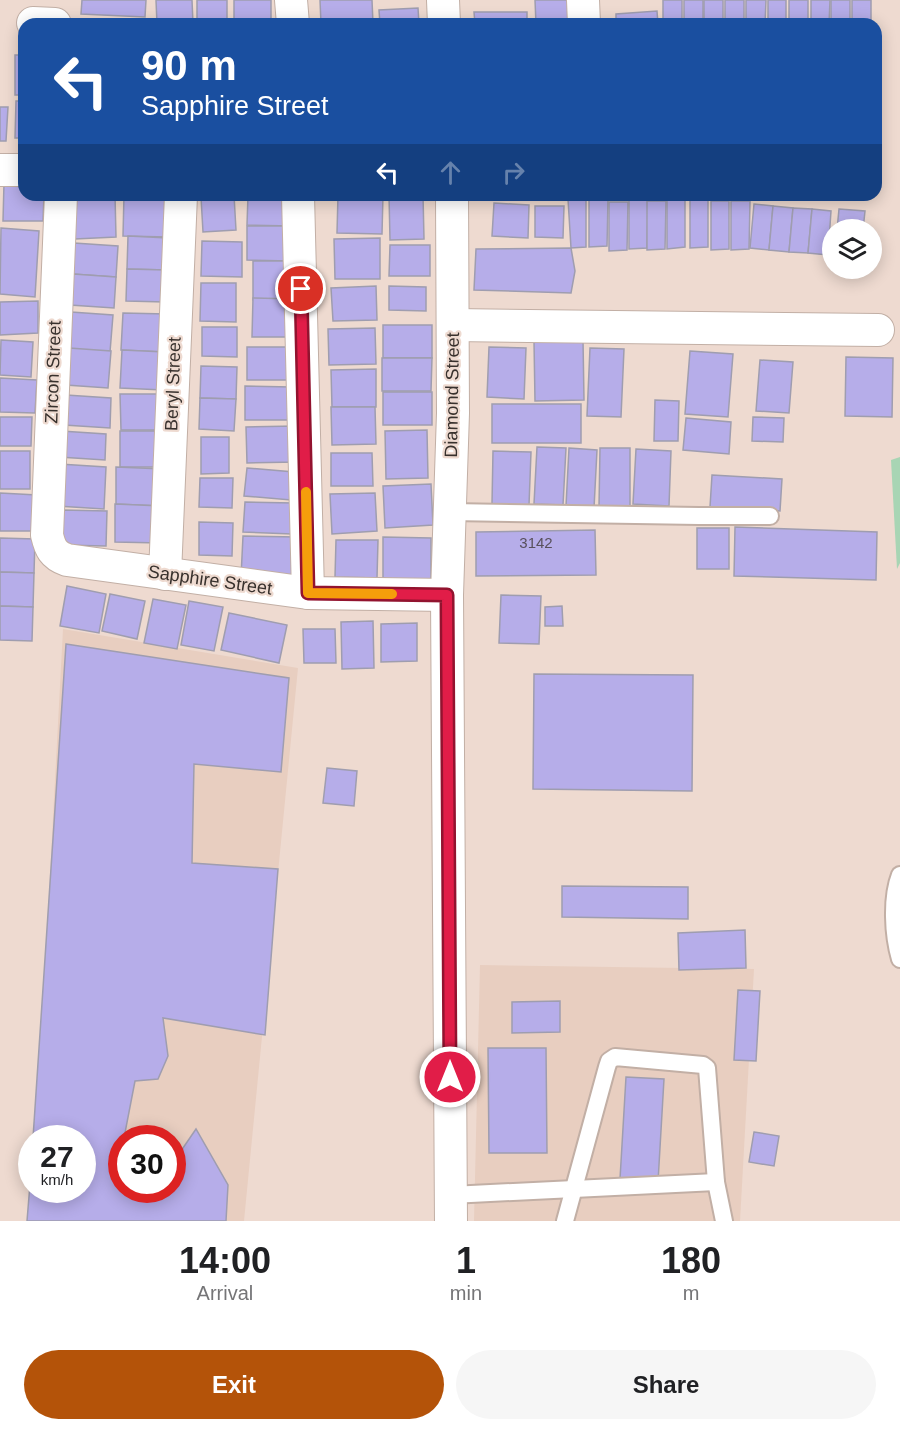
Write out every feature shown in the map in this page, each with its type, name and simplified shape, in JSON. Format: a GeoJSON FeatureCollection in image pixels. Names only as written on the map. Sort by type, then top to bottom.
{"type":"FeatureCollection","features":[{"type":"Feature","properties":{"kind":"street"},"geometry":{"type":"LineString","coordinates":[[291,0],[292,18]]}},
{"type":"Feature","properties":{"kind":"street"},"geometry":{"type":"LineString","coordinates":[[442,0],[444,18]]}},
{"type":"Feature","properties":{"kind":"street"},"geometry":{"type":"LineString","coordinates":[[583,0],[584,18]]}},
{"type":"Feature","properties":{"kind":"street"},"geometry":{"type":"LineString","coordinates":[[0,170],[18,170]]}},
{"type":"Feature","properties":{"kind":"street","name":"Zircon Street"},"geometry":{"type":"LineString","coordinates":[[50,548],[47,519],[61,201]]}},
{"type":"Feature","properties":{"kind":"street","name":"Beryl Street"},"geometry":{"type":"LineString","coordinates":[[165,574],[181,201]]}},
{"type":"Feature","properties":{"kind":"street"},"geometry":{"type":"LineString","coordinates":[[298,201],[308,593]]}},
{"type":"Feature","properties":{"kind":"street","name":"Diamond Street"},"geometry":{"type":"LineString","coordinates":[[451,1208],[447,595],[453,325],[452,201]]}},
{"type":"Feature","properties":{"kind":"street"},"geometry":{"type":"LineString","coordinates":[[453,325],[878,330]]}},
{"type":"Feature","properties":{"kind":"street","name":"Sapphire Street"},"geometry":{"type":"LineString","coordinates":[[50,548],[57,557],[67,560],[308,593],[447,595]]}},
{"type":"Feature","properties":{"kind":"lane"},"geometry":{"type":"LineString","coordinates":[[450,512],[770,516]]}},
{"type":"Feature","properties":{"kind":"lane"},"geometry":{"type":"LineString","coordinates":[[900,875],[894,890],[896,947],[900,959]]}},
{"type":"Feature","properties":{"kind":"lane"},"geometry":{"type":"LineString","coordinates":[[565,1221],[607,1067],[609,1061],[615,1057],[703,1065],[707,1068],[716,1182],[723,1221]]}},
{"type":"Feature","properties":{"kind":"lane"},"geometry":{"type":"LineString","coordinates":[[451,1208],[573,1189],[716,1182]]}},
{"type":"Feature","properties":{"kind":"shaded area"},"geometry":{"type":"Polygon","coordinates":[[[63,629],[298,668],[244,1221],[31,1221],[32,1203],[96,1203],[96,1125],[37,1125],[63,629]]]}},
{"type":"Feature","properties":{"kind":"shaded area"},"geometry":{"type":"Polygon","coordinates":[[[480,965],[754,969],[740,1221],[474,1221],[480,965]]]}},
{"type":"Feature","properties":{"kind":"green space"},"geometry":{"type":"Polygon","coordinates":[[[900,457],[900,563],[897,569],[891,460],[900,457]]]}},
{"type":"Feature","properties":{"kind":"building"},"geometry":{"type":"Polygon","coordinates":[[[82,0],[146,0],[145,17],[81,14],[82,0]]]}},
{"type":"Feature","properties":{"kind":"building"},"geometry":{"type":"Polygon","coordinates":[[[156,0],[192,0],[193,18],[157,18],[156,0]]]}},
{"type":"Feature","properties":{"kind":"building"},"geometry":{"type":"Polygon","coordinates":[[[197,0],[227,0],[227,18],[197,18],[197,0]]]}},
{"type":"Feature","properties":{"kind":"building"},"geometry":{"type":"Polygon","coordinates":[[[234,0],[271,0],[271,18],[234,18],[234,0]]]}},
{"type":"Feature","properties":{"kind":"building"},"geometry":{"type":"Polygon","coordinates":[[[320,0],[372,0],[373,18],[321,18],[320,0]]]}},
{"type":"Feature","properties":{"kind":"building"},"geometry":{"type":"Polygon","coordinates":[[[535,0],[572,0],[573,18],[536,18],[535,0]]]}},
{"type":"Feature","properties":{"kind":"building"},"geometry":{"type":"Polygon","coordinates":[[[663,0],[682,0],[682,18],[663,18],[663,0]]]}},
{"type":"Feature","properties":{"kind":"building"},"geometry":{"type":"Polygon","coordinates":[[[684,0],[703,0],[703,18],[684,18],[684,0]]]}},
{"type":"Feature","properties":{"kind":"building"},"geometry":{"type":"Polygon","coordinates":[[[704,0],[723,0],[723,18],[704,18],[704,0]]]}},
{"type":"Feature","properties":{"kind":"building"},"geometry":{"type":"Polygon","coordinates":[[[725,0],[744,0],[744,18],[725,18],[725,0]]]}},
{"type":"Feature","properties":{"kind":"building"},"geometry":{"type":"Polygon","coordinates":[[[746,0],[766,0],[765,18],[746,18],[746,0]]]}},
{"type":"Feature","properties":{"kind":"building"},"geometry":{"type":"Polygon","coordinates":[[[768,0],[786,0],[786,18],[768,18],[768,0]]]}},
{"type":"Feature","properties":{"kind":"building"},"geometry":{"type":"Polygon","coordinates":[[[789,0],[808,0],[808,18],[789,18],[789,0]]]}},
{"type":"Feature","properties":{"kind":"building"},"geometry":{"type":"Polygon","coordinates":[[[811,0],[830,0],[829,18],[811,18],[811,0]]]}},
{"type":"Feature","properties":{"kind":"building"},"geometry":{"type":"Polygon","coordinates":[[[831,0],[850,0],[850,18],[831,18],[831,0]]]}},
{"type":"Feature","properties":{"kind":"building"},"geometry":{"type":"Polygon","coordinates":[[[852,0],[871,0],[871,18],[852,18],[852,0]]]}},
{"type":"Feature","properties":{"kind":"building"},"geometry":{"type":"Polygon","coordinates":[[[418,8],[419,18],[380,18],[379,10],[418,8]]]}},
{"type":"Feature","properties":{"kind":"building"},"geometry":{"type":"Polygon","coordinates":[[[657,11],[658,18],[616,18],[616,14],[657,11]]]}},
{"type":"Feature","properties":{"kind":"building"},"geometry":{"type":"Polygon","coordinates":[[[474,12],[527,12],[527,18],[474,18],[474,12]]]}},
{"type":"Feature","properties":{"kind":"building"},"geometry":{"type":"Polygon","coordinates":[[[15,55],[18,55],[18,95],[15,95],[15,55]]]}},
{"type":"Feature","properties":{"kind":"building"},"geometry":{"type":"Polygon","coordinates":[[[16,101],[18,101],[18,138],[15,138],[16,101]]]}},
{"type":"Feature","properties":{"kind":"building"},"geometry":{"type":"Polygon","coordinates":[[[0,107],[8,107],[6,141],[0,141],[0,107]]]}},
{"type":"Feature","properties":{"kind":"building"},"geometry":{"type":"Polygon","coordinates":[[[4,183],[18,183],[18,201],[44,201],[43,221],[3,221],[4,183]]]}},
{"type":"Feature","properties":{"kind":"building"},"geometry":{"type":"Polygon","coordinates":[[[74,201],[115,201],[116,237],[75,239],[74,201]]]}},
{"type":"Feature","properties":{"kind":"building"},"geometry":{"type":"Polygon","coordinates":[[[124,201],[169,201],[168,237],[123,236],[124,201]]]}},
{"type":"Feature","properties":{"kind":"building"},"geometry":{"type":"Polygon","coordinates":[[[201,201],[234,201],[236,230],[203,232],[201,201]]]}},
{"type":"Feature","properties":{"kind":"building"},"geometry":{"type":"Polygon","coordinates":[[[248,201],[292,201],[292,226],[247,225],[248,201]]]}},
{"type":"Feature","properties":{"kind":"building"},"geometry":{"type":"Polygon","coordinates":[[[338,201],[383,201],[382,234],[337,233],[338,201]]]}},
{"type":"Feature","properties":{"kind":"building"},"geometry":{"type":"Polygon","coordinates":[[[389,201],[423,201],[424,239],[390,240],[389,201]]]}},
{"type":"Feature","properties":{"kind":"building"},"geometry":{"type":"Polygon","coordinates":[[[568,201],[586,201],[586,247],[571,248],[568,201]]]}},
{"type":"Feature","properties":{"kind":"building"},"geometry":{"type":"Polygon","coordinates":[[[589,201],[608,201],[607,246],[589,247],[589,201]]]}},
{"type":"Feature","properties":{"kind":"building"},"geometry":{"type":"Polygon","coordinates":[[[629,201],[648,201],[647,248],[629,249],[629,201]]]}},
{"type":"Feature","properties":{"kind":"building"},"geometry":{"type":"Polygon","coordinates":[[[647,201],[666,201],[665,249],[647,250],[647,201]]]}},
{"type":"Feature","properties":{"kind":"building"},"geometry":{"type":"Polygon","coordinates":[[[667,201],[685,201],[685,247],[667,249],[667,201]]]}},
{"type":"Feature","properties":{"kind":"building"},"geometry":{"type":"Polygon","coordinates":[[[690,201],[708,201],[708,247],[690,248],[690,201]]]}},
{"type":"Feature","properties":{"kind":"building"},"geometry":{"type":"Polygon","coordinates":[[[711,201],[729,201],[729,249],[711,250],[711,201]]]}},
{"type":"Feature","properties":{"kind":"building"},"geometry":{"type":"Polygon","coordinates":[[[731,201],[750,201],[749,249],[731,250],[731,201]]]}},
{"type":"Feature","properties":{"kind":"building"},"geometry":{"type":"Polygon","coordinates":[[[609,202],[628,202],[627,250],[609,251],[609,202]]]}},
{"type":"Feature","properties":{"kind":"building"},"geometry":{"type":"Polygon","coordinates":[[[494,203],[529,205],[528,238],[492,236],[494,203]]]}},
{"type":"Feature","properties":{"kind":"building"},"geometry":{"type":"Polygon","coordinates":[[[754,204],[773,206],[769,250],[750,248],[754,204]]]}},
{"type":"Feature","properties":{"kind":"building"},"geometry":{"type":"Polygon","coordinates":[[[535,206],[564,206],[563,238],[535,237],[535,206]]]}},
{"type":"Feature","properties":{"kind":"building"},"geometry":{"type":"Polygon","coordinates":[[[773,206],[793,208],[789,252],[769,250],[773,206]]]}},
{"type":"Feature","properties":{"kind":"building"},"geometry":{"type":"Polygon","coordinates":[[[793,208],[812,209],[808,253],[789,252],[793,208]]]}},
{"type":"Feature","properties":{"kind":"building"},"geometry":{"type":"Polygon","coordinates":[[[812,209],[831,211],[830,219],[822,219],[822,254],[808,253],[812,209]]]}},
{"type":"Feature","properties":{"kind":"building"},"geometry":{"type":"Polygon","coordinates":[[[839,209],[865,211],[864,219],[838,219],[839,209]]]}},
{"type":"Feature","properties":{"kind":"building"},"geometry":{"type":"Polygon","coordinates":[[[247,226],[292,226],[291,261],[247,260],[247,226]]]}},
{"type":"Feature","properties":{"kind":"building"},"geometry":{"type":"Polygon","coordinates":[[[1,228],[39,231],[35,297],[0,294],[1,228]]]}},
{"type":"Feature","properties":{"kind":"building"},"geometry":{"type":"Polygon","coordinates":[[[128,236],[168,238],[167,270],[127,269],[128,236]]]}},
{"type":"Feature","properties":{"kind":"building"},"geometry":{"type":"Polygon","coordinates":[[[380,238],[380,279],[335,279],[334,239],[380,238]]]}},
{"type":"Feature","properties":{"kind":"building"},"geometry":{"type":"Polygon","coordinates":[[[202,241],[242,242],[242,277],[201,276],[202,241]]]}},
{"type":"Feature","properties":{"kind":"building"},"geometry":{"type":"Polygon","coordinates":[[[74,243],[118,246],[116,277],[72,274],[74,243]]]}},
{"type":"Feature","properties":{"kind":"building"},"geometry":{"type":"Polygon","coordinates":[[[390,245],[430,245],[430,276],[389,276],[390,245]]]}},
{"type":"Feature","properties":{"kind":"building"},"geometry":{"type":"Polygon","coordinates":[[[571,248],[575,271],[571,293],[474,290],[476,249],[571,248]]]}},
{"type":"Feature","properties":{"kind":"building"},"geometry":{"type":"Polygon","coordinates":[[[253,261],[296,261],[296,299],[253,300],[253,261]]]}},
{"type":"Feature","properties":{"kind":"building"},"geometry":{"type":"Polygon","coordinates":[[[127,269],[166,270],[165,302],[126,301],[127,269]]]}},
{"type":"Feature","properties":{"kind":"building"},"geometry":{"type":"Polygon","coordinates":[[[73,274],[116,277],[114,308],[70,305],[73,274]]]}},
{"type":"Feature","properties":{"kind":"building"},"geometry":{"type":"Polygon","coordinates":[[[201,283],[236,283],[236,322],[200,321],[201,283]]]}},
{"type":"Feature","properties":{"kind":"building"},"geometry":{"type":"Polygon","coordinates":[[[376,286],[377,320],[333,321],[331,288],[376,286]]]}},
{"type":"Feature","properties":{"kind":"building"},"geometry":{"type":"Polygon","coordinates":[[[389,286],[426,287],[426,311],[389,310],[389,286]]]}},
{"type":"Feature","properties":{"kind":"building"},"geometry":{"type":"Polygon","coordinates":[[[253,298],[296,299],[296,337],[252,337],[253,298]]]}},
{"type":"Feature","properties":{"kind":"building"},"geometry":{"type":"Polygon","coordinates":[[[38,301],[38,333],[0,335],[0,302],[38,301]]]}},
{"type":"Feature","properties":{"kind":"building"},"geometry":{"type":"Polygon","coordinates":[[[71,312],[113,315],[110,352],[68,349],[71,312]]]}},
{"type":"Feature","properties":{"kind":"building"},"geometry":{"type":"Polygon","coordinates":[[[123,313],[166,314],[164,352],[121,350],[123,313]]]}},
{"type":"Feature","properties":{"kind":"building"},"geometry":{"type":"Polygon","coordinates":[[[383,325],[432,325],[432,358],[383,358],[383,325]]]}},
{"type":"Feature","properties":{"kind":"building"},"geometry":{"type":"Polygon","coordinates":[[[202,327],[237,327],[237,357],[202,356],[202,327]]]}},
{"type":"Feature","properties":{"kind":"building"},"geometry":{"type":"Polygon","coordinates":[[[375,328],[376,364],[329,365],[328,329],[375,328]]]}},
{"type":"Feature","properties":{"kind":"building"},"geometry":{"type":"Polygon","coordinates":[[[1,340],[33,342],[31,377],[0,375],[1,340]]]}},
{"type":"Feature","properties":{"kind":"building"},"geometry":{"type":"Polygon","coordinates":[[[583,340],[584,400],[535,401],[534,341],[583,340]]]}},
{"type":"Feature","properties":{"kind":"building"},"geometry":{"type":"Polygon","coordinates":[[[247,347],[290,347],[290,380],[247,380],[247,347]]]}},
{"type":"Feature","properties":{"kind":"building"},"geometry":{"type":"Polygon","coordinates":[[[489,347],[526,348],[524,399],[487,397],[489,347]]]}},
{"type":"Feature","properties":{"kind":"building"},"geometry":{"type":"Polygon","coordinates":[[[69,348],[111,351],[108,388],[66,385],[69,348]]]}},
{"type":"Feature","properties":{"kind":"building"},"geometry":{"type":"Polygon","coordinates":[[[590,348],[624,349],[621,417],[587,416],[590,348]]]}},
{"type":"Feature","properties":{"kind":"building"},"geometry":{"type":"Polygon","coordinates":[[[122,350],[165,352],[163,390],[120,388],[122,350]]]}},
{"type":"Feature","properties":{"kind":"building"},"geometry":{"type":"Polygon","coordinates":[[[690,351],[733,354],[728,417],[685,414],[690,351]]]}},
{"type":"Feature","properties":{"kind":"building"},"geometry":{"type":"Polygon","coordinates":[[[846,357],[893,358],[892,417],[845,416],[846,357]]]}},
{"type":"Feature","properties":{"kind":"building"},"geometry":{"type":"Polygon","coordinates":[[[382,358],[432,358],[431,391],[382,391],[382,358]]]}},
{"type":"Feature","properties":{"kind":"building"},"geometry":{"type":"Polygon","coordinates":[[[760,360],[793,362],[789,413],[756,411],[760,360]]]}},
{"type":"Feature","properties":{"kind":"building"},"geometry":{"type":"Polygon","coordinates":[[[201,366],[237,367],[236,399],[200,398],[201,366]]]}},
{"type":"Feature","properties":{"kind":"building"},"geometry":{"type":"Polygon","coordinates":[[[376,369],[376,407],[332,407],[331,370],[376,369]]]}},
{"type":"Feature","properties":{"kind":"building"},"geometry":{"type":"Polygon","coordinates":[[[0,378],[37,380],[35,413],[0,412],[0,378]]]}},
{"type":"Feature","properties":{"kind":"building"},"geometry":{"type":"Polygon","coordinates":[[[245,386],[291,387],[291,420],[245,420],[245,386]]]}},
{"type":"Feature","properties":{"kind":"building"},"geometry":{"type":"Polygon","coordinates":[[[383,392],[432,392],[432,425],[383,425],[383,392]]]}},
{"type":"Feature","properties":{"kind":"building"},"geometry":{"type":"Polygon","coordinates":[[[120,394],[166,394],[165,430],[121,430],[120,394]]]}},
{"type":"Feature","properties":{"kind":"building"},"geometry":{"type":"Polygon","coordinates":[[[66,395],[111,398],[110,428],[64,425],[66,395]]]}},
{"type":"Feature","properties":{"kind":"building"},"geometry":{"type":"Polygon","coordinates":[[[200,398],[236,399],[234,431],[199,429],[200,398]]]}},
{"type":"Feature","properties":{"kind":"building"},"geometry":{"type":"Polygon","coordinates":[[[655,400],[679,401],[678,441],[654,441],[655,400]]]}},
{"type":"Feature","properties":{"kind":"building"},"geometry":{"type":"Polygon","coordinates":[[[492,404],[581,404],[581,443],[492,443],[492,404]]]}},
{"type":"Feature","properties":{"kind":"building"},"geometry":{"type":"Polygon","coordinates":[[[331,407],[375,407],[376,444],[332,445],[331,407]]]}},
{"type":"Feature","properties":{"kind":"building"},"geometry":{"type":"Polygon","coordinates":[[[0,417],[32,417],[31,446],[0,446],[0,417]]]}},
{"type":"Feature","properties":{"kind":"building"},"geometry":{"type":"Polygon","coordinates":[[[753,417],[784,418],[783,442],[752,441],[753,417]]]}},
{"type":"Feature","properties":{"kind":"building"},"geometry":{"type":"Polygon","coordinates":[[[686,418],[731,422],[729,454],[683,450],[686,418]]]}},
{"type":"Feature","properties":{"kind":"building"},"geometry":{"type":"Polygon","coordinates":[[[296,426],[297,462],[247,463],[246,427],[296,426]]]}},
{"type":"Feature","properties":{"kind":"building"},"geometry":{"type":"Polygon","coordinates":[[[427,430],[428,478],[386,479],[385,431],[427,430]]]}},
{"type":"Feature","properties":{"kind":"building"},"geometry":{"type":"Polygon","coordinates":[[[61,431],[106,434],[105,460],[59,457],[61,431]]]}},
{"type":"Feature","properties":{"kind":"building"},"geometry":{"type":"Polygon","coordinates":[[[120,431],[165,431],[165,467],[120,467],[120,431]]]}},
{"type":"Feature","properties":{"kind":"building"},"geometry":{"type":"Polygon","coordinates":[[[201,437],[229,437],[229,473],[201,474],[201,437]]]}},
{"type":"Feature","properties":{"kind":"building"},"geometry":{"type":"Polygon","coordinates":[[[537,447],[566,448],[563,505],[534,504],[537,447]]]}},
{"type":"Feature","properties":{"kind":"building"},"geometry":{"type":"Polygon","coordinates":[[[569,448],[597,450],[594,508],[566,506],[569,448]]]}},
{"type":"Feature","properties":{"kind":"building"},"geometry":{"type":"Polygon","coordinates":[[[600,448],[630,448],[630,507],[599,507],[600,448]]]}},
{"type":"Feature","properties":{"kind":"building"},"geometry":{"type":"Polygon","coordinates":[[[636,449],[671,451],[669,506],[633,504],[636,449]]]}},
{"type":"Feature","properties":{"kind":"building"},"geometry":{"type":"Polygon","coordinates":[[[0,451],[30,451],[30,489],[0,489],[0,451]]]}},
{"type":"Feature","properties":{"kind":"building"},"geometry":{"type":"Polygon","coordinates":[[[493,451],[531,452],[529,505],[492,504],[493,451]]]}},
{"type":"Feature","properties":{"kind":"building"},"geometry":{"type":"Polygon","coordinates":[[[331,453],[372,453],[373,486],[331,486],[331,453]]]}},
{"type":"Feature","properties":{"kind":"building"},"geometry":{"type":"Polygon","coordinates":[[[59,464],[106,467],[104,509],[57,506],[59,464]]]}},
{"type":"Feature","properties":{"kind":"building"},"geometry":{"type":"Polygon","coordinates":[[[116,467],[163,469],[161,506],[116,504],[116,467]]]}},
{"type":"Feature","properties":{"kind":"building"},"geometry":{"type":"Polygon","coordinates":[[[247,468],[294,472],[291,500],[244,496],[247,468]]]}},
{"type":"Feature","properties":{"kind":"building"},"geometry":{"type":"Polygon","coordinates":[[[712,475],[782,479],[780,511],[710,507],[712,475]]]}},
{"type":"Feature","properties":{"kind":"building"},"geometry":{"type":"Polygon","coordinates":[[[200,478],[233,478],[232,508],[199,507],[200,478]]]}},
{"type":"Feature","properties":{"kind":"building"},"geometry":{"type":"Polygon","coordinates":[[[431,484],[433,525],[385,528],[383,486],[431,484]]]}},
{"type":"Feature","properties":{"kind":"building"},"geometry":{"type":"Polygon","coordinates":[[[0,493],[37,495],[36,531],[0,531],[0,493]]]}},
{"type":"Feature","properties":{"kind":"building"},"geometry":{"type":"Polygon","coordinates":[[[375,493],[377,531],[332,534],[330,494],[375,493]]]}},
{"type":"Feature","properties":{"kind":"building"},"geometry":{"type":"Polygon","coordinates":[[[245,502],[293,503],[292,534],[243,532],[245,502]]]}},
{"type":"Feature","properties":{"kind":"building"},"geometry":{"type":"Polygon","coordinates":[[[115,504],[162,506],[160,543],[115,542],[115,504]]]}},
{"type":"Feature","properties":{"kind":"building"},"geometry":{"type":"Polygon","coordinates":[[[62,510],[107,511],[106,546],[61,545],[62,510]]]}},
{"type":"Feature","properties":{"kind":"building"},"geometry":{"type":"Polygon","coordinates":[[[199,522],[233,523],[232,556],[199,555],[199,522]]]}},
{"type":"Feature","properties":{"kind":"building"},"geometry":{"type":"Polygon","coordinates":[[[735,527],[877,532],[876,580],[734,576],[735,527]]]}},
{"type":"Feature","properties":{"kind":"building"},"geometry":{"type":"Polygon","coordinates":[[[697,528],[729,528],[729,569],[697,569],[697,528]]]}},
{"type":"Feature","properties":{"kind":"building"},"geometry":{"type":"Polygon","coordinates":[[[595,530],[596,575],[476,576],[476,532],[595,530]]]}},
{"type":"Feature","properties":{"kind":"building"},"geometry":{"type":"Polygon","coordinates":[[[243,536],[297,537],[296,578],[241,577],[243,536]]]}},
{"type":"Feature","properties":{"kind":"building"},"geometry":{"type":"Polygon","coordinates":[[[383,537],[431,538],[431,582],[383,582],[383,537]]]}},
{"type":"Feature","properties":{"kind":"building"},"geometry":{"type":"Polygon","coordinates":[[[0,538],[35,539],[34,573],[0,572],[0,538]]]}},
{"type":"Feature","properties":{"kind":"building"},"geometry":{"type":"Polygon","coordinates":[[[336,540],[378,540],[377,578],[335,577],[336,540]]]}},
{"type":"Feature","properties":{"kind":"building"},"geometry":{"type":"Polygon","coordinates":[[[0,572],[34,573],[33,607],[0,606],[0,572]]]}},
{"type":"Feature","properties":{"kind":"building"},"geometry":{"type":"Polygon","coordinates":[[[67,586],[106,594],[99,633],[60,626],[67,586]]]}},
{"type":"Feature","properties":{"kind":"building"},"geometry":{"type":"Polygon","coordinates":[[[110,594],[145,601],[137,639],[102,631],[110,594]]]}},
{"type":"Feature","properties":{"kind":"building"},"geometry":{"type":"Polygon","coordinates":[[[501,595],[541,596],[539,644],[499,643],[501,595]]]}},
{"type":"Feature","properties":{"kind":"building"},"geometry":{"type":"Polygon","coordinates":[[[153,599],[186,605],[177,649],[144,643],[153,599]]]}},
{"type":"Feature","properties":{"kind":"building"},"geometry":{"type":"Polygon","coordinates":[[[189,601],[223,607],[214,651],[181,645],[189,601]]]}},
{"type":"Feature","properties":{"kind":"building"},"geometry":{"type":"Polygon","coordinates":[[[0,606],[33,607],[32,641],[0,640],[0,606]]]}},
{"type":"Feature","properties":{"kind":"building"},"geometry":{"type":"Polygon","coordinates":[[[562,606],[563,626],[545,626],[545,607],[562,606]]]}},
{"type":"Feature","properties":{"kind":"building"},"geometry":{"type":"Polygon","coordinates":[[[229,613],[287,625],[279,663],[221,650],[229,613]]]}},
{"type":"Feature","properties":{"kind":"building"},"geometry":{"type":"Polygon","coordinates":[[[373,621],[374,668],[342,669],[341,622],[373,621]]]}},
{"type":"Feature","properties":{"kind":"building"},"geometry":{"type":"Polygon","coordinates":[[[417,623],[417,661],[381,662],[381,624],[417,623]]]}},
{"type":"Feature","properties":{"kind":"building"},"geometry":{"type":"Polygon","coordinates":[[[303,629],[335,629],[336,663],[304,663],[303,629]]]}},
{"type":"Feature","properties":{"kind":"building"},"geometry":{"type":"Polygon","coordinates":[[[66,644],[289,678],[281,772],[194,764],[192,863],[278,869],[265,1035],[163,1018],[168,1056],[158,1079],[135,1081],[127,1125],[108,1125],[108,1203],[186,1203],[186,1144],[196,1129],[228,1185],[226,1221],[27,1221],[28,1203],[96,1203],[96,1125],[34,1125],[66,644]]]}},
{"type":"Feature","properties":{"kind":"building"},"geometry":{"type":"Polygon","coordinates":[[[534,674],[693,675],[692,791],[533,789],[534,674]]]}},
{"type":"Feature","properties":{"kind":"building"},"geometry":{"type":"Polygon","coordinates":[[[327,768],[357,771],[354,806],[323,803],[327,768]]]}},
{"type":"Feature","properties":{"kind":"building"},"geometry":{"type":"Polygon","coordinates":[[[562,886],[688,887],[688,919],[562,917],[562,886]]]}},
{"type":"Feature","properties":{"kind":"building"},"geometry":{"type":"Polygon","coordinates":[[[745,930],[746,968],[679,970],[678,933],[745,930]]]}},
{"type":"Feature","properties":{"kind":"building"},"geometry":{"type":"Polygon","coordinates":[[[738,990],[760,991],[756,1061],[734,1060],[738,990]]]}},
{"type":"Feature","properties":{"kind":"building"},"geometry":{"type":"Polygon","coordinates":[[[560,1001],[560,1032],[512,1033],[512,1002],[560,1001]]]}},
{"type":"Feature","properties":{"kind":"building"},"geometry":{"type":"Polygon","coordinates":[[[488,1048],[546,1048],[547,1153],[489,1153],[488,1048]]]}},
{"type":"Feature","properties":{"kind":"building"},"geometry":{"type":"Polygon","coordinates":[[[626,1077],[664,1079],[658,1182],[620,1179],[626,1077]]]}},
{"type":"Feature","properties":{"kind":"building"},"geometry":{"type":"Polygon","coordinates":[[[754,1132],[779,1136],[774,1166],[749,1162],[754,1132]]]}},
{"type":"Feature","properties":{"kind":"slow traffic"},"geometry":{"type":"LineString","coordinates":[[306,492],[308,593],[392,594]]}},
{"type":"Feature","properties":{"kind":"route"},"geometry":{"type":"LineString","coordinates":[[301,289],[308,593],[447,595],[450,1077]]}}]}
